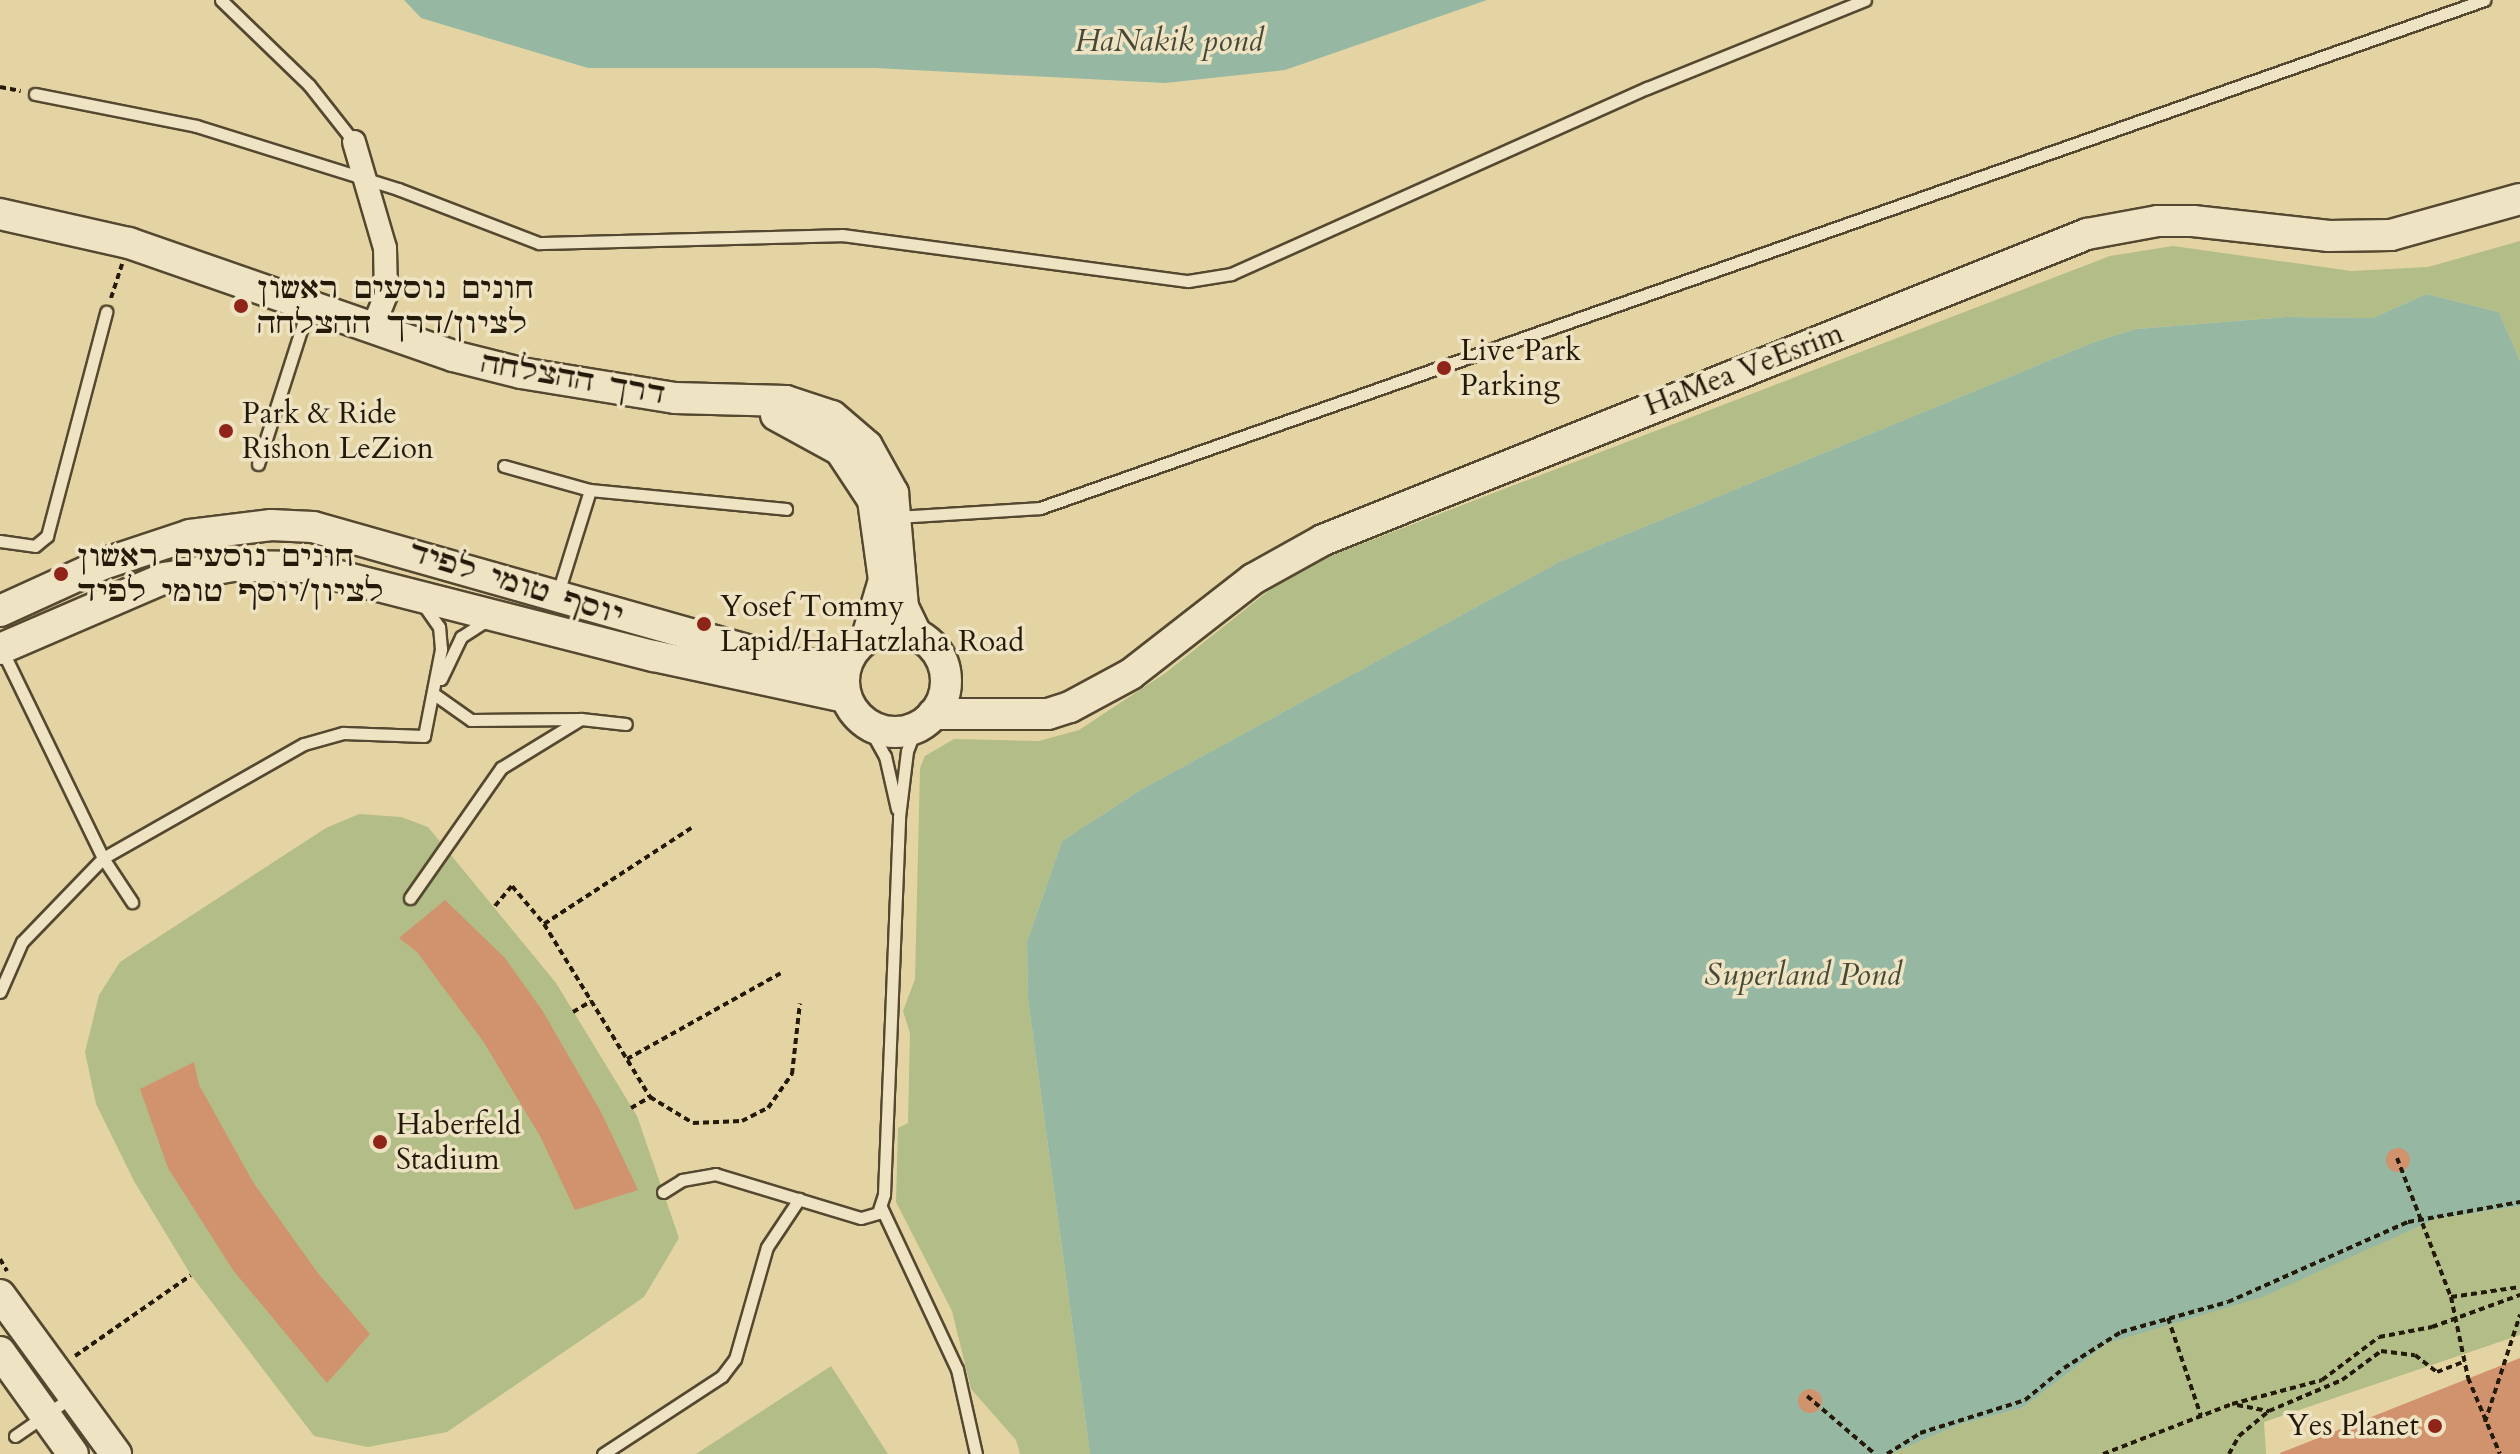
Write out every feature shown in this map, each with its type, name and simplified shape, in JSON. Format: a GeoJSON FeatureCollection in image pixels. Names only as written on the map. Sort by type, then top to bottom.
{"type":"FeatureCollection","features":[{"type":"Feature","properties":{"kind":"street"},"geometry":{"type":"LineString","coordinates":[[354,142],[388,277],[373,328]]}},
{"type":"Feature","properties":{"kind":"street","name":"HaMea VeEsrim"},"geometry":{"type":"LineString","coordinates":[[925,720],[1048,714],[1099,692],[1253,579],[1323,540],[2087,234],[2158,221],[2193,221],[2329,236],[2391,235],[2520,199]]}},
{"type":"Feature","properties":{"kind":"street","name":"דרך ההצלחה"},"geometry":{"type":"LineString","coordinates":[[0,214],[129,243],[373,328],[521,373],[612,390],[736,403],[786,401],[832,416],[879,464],[898,517],[901,595],[916,634]]}},
{"type":"Feature","properties":{"kind":"street","name":"דרך ההצלחה"},"geometry":{"type":"LineString","coordinates":[[736,403],[785,417],[824,437],[859,473],[873,500],[884,551],[884,580],[859,646]]}},
{"type":"Feature","properties":{"kind":"street","name":"יוסף טומי לפיד"},"geometry":{"type":"LineString","coordinates":[[0,611],[155,545],[271,525],[313,527],[367,539],[796,664],[823,665],[859,646]]}},
{"type":"Feature","properties":{"kind":"street","name":"יוסף טומי לפיד"},"geometry":{"type":"LineString","coordinates":[[0,648],[118,596],[209,569],[304,567],[654,656],[846,697]]}},
{"type":"Feature","properties":{"kind":"street"},"geometry":{"type":"LineString","coordinates":[[891,629],[916,634],[940,657],[945,687],[925,720],[900,732],[867,724],[846,697],[844,676],[859,646],[891,629]]}},
{"type":"Feature","properties":{"kind":"street"},"geometry":{"type":"LineString","coordinates":[[945,673],[964,691],[1020,715]]}},
{"type":"Feature","properties":{"kind":"street"},"geometry":{"type":"LineString","coordinates":[[0,1295],[116,1454]]}},
{"type":"Feature","properties":{"kind":"street"},"geometry":{"type":"LineString","coordinates":[[0,1352],[73,1454]]}},
{"type":"Feature","properties":{"kind":"lane"},"geometry":{"type":"LineString","coordinates":[[221,0],[309,85],[354,142]]}},
{"type":"Feature","properties":{"kind":"lane"},"geometry":{"type":"LineString","coordinates":[[35,94],[196,126],[366,180],[539,243],[842,235],[1188,281],[1231,274],[1647,88],[1865,0]]}},
{"type":"Feature","properties":{"kind":"lane"},"geometry":{"type":"LineString","coordinates":[[898,517],[1040,508],[2484,0]]}},
{"type":"Feature","properties":{"kind":"lane"},"geometry":{"type":"LineString","coordinates":[[258,464],[309,304]]}},
{"type":"Feature","properties":{"kind":"lane"},"geometry":{"type":"LineString","coordinates":[[0,541],[35,546],[47,536],[106,312]]}},
{"type":"Feature","properties":{"kind":"lane"},"geometry":{"type":"LineString","coordinates":[[504,466],[590,490],[786,509]]}},
{"type":"Feature","properties":{"kind":"lane"},"geometry":{"type":"LineString","coordinates":[[557,596],[590,490]]}},
{"type":"Feature","properties":{"kind":"lane"},"geometry":{"type":"LineString","coordinates":[[0,992],[22,942],[103,858],[304,744],[343,733],[424,736],[434,694],[439,627],[415,593]]}},
{"type":"Feature","properties":{"kind":"lane"},"geometry":{"type":"LineString","coordinates":[[434,694],[461,637],[476,623],[500,616]]}},
{"type":"Feature","properties":{"kind":"lane"},"geometry":{"type":"LineString","coordinates":[[0,648],[103,858],[132,902]]}},
{"type":"Feature","properties":{"kind":"lane"},"geometry":{"type":"LineString","coordinates":[[434,694],[471,720],[581,719],[626,724]]}},
{"type":"Feature","properties":{"kind":"lane"},"geometry":{"type":"LineString","coordinates":[[410,898],[491,778],[581,719]]}},
{"type":"Feature","properties":{"kind":"lane"},"geometry":{"type":"LineString","coordinates":[[925,720],[907,751],[899,817],[881,1207],[957,1369],[976,1454]]}},
{"type":"Feature","properties":{"kind":"lane"},"geometry":{"type":"LineString","coordinates":[[867,724],[885,756],[899,817]]}},
{"type":"Feature","properties":{"kind":"lane"},"geometry":{"type":"LineString","coordinates":[[663,1192],[682,1180],[715,1174],[861,1218],[871,1218],[881,1207]]}},
{"type":"Feature","properties":{"kind":"lane"},"geometry":{"type":"LineString","coordinates":[[603,1454],[722,1376],[735,1359],[767,1247],[799,1199]]}},
{"type":"Feature","properties":{"kind":"lane"},"geometry":{"type":"LineString","coordinates":[[15,1436],[74,1395]]}},
{"type":"Feature","properties":{"kind":"path"},"geometry":{"type":"LineString","coordinates":[[0,87],[35,94]]}},
{"type":"Feature","properties":{"kind":"path"},"geometry":{"type":"LineString","coordinates":[[106,312],[129,243]]}},
{"type":"Feature","properties":{"kind":"path"},"geometry":{"type":"LineString","coordinates":[[544,924],[691,828]]}},
{"type":"Feature","properties":{"kind":"path"},"geometry":{"type":"LineString","coordinates":[[495,906],[512,886],[544,924],[650,1097],[693,1123],[742,1121],[768,1108],[792,1074],[800,1003]]}},
{"type":"Feature","properties":{"kind":"path"},"geometry":{"type":"LineString","coordinates":[[627,1059],[781,973]]}},
{"type":"Feature","properties":{"kind":"path"},"geometry":{"type":"LineString","coordinates":[[573,1012],[591,1001]]}},
{"type":"Feature","properties":{"kind":"path"},"geometry":{"type":"LineString","coordinates":[[631,1108],[650,1097]]}},
{"type":"Feature","properties":{"kind":"path"},"geometry":{"type":"LineString","coordinates":[[2397,1158],[2451,1297],[2452,1319],[2484,1424],[2500,1454]]}},
{"type":"Feature","properties":{"kind":"path"},"geometry":{"type":"LineString","coordinates":[[1887,1454],[1920,1433],[2013,1406],[2098,1344],[2168,1318],[2240,1297],[2379,1233],[2423,1222],[2437,1214],[2520,1202]]}},
{"type":"Feature","properties":{"kind":"path"},"geometry":{"type":"LineString","coordinates":[[55,1370],[191,1275]]}},
{"type":"Feature","properties":{"kind":"path"},"geometry":{"type":"LineString","coordinates":[[2451,1297],[2520,1287]]}},
{"type":"Feature","properties":{"kind":"path"},"geometry":{"type":"LineString","coordinates":[[2322,1380],[2379,1337],[2452,1319],[2520,1295]]}},
{"type":"Feature","properties":{"kind":"path"},"geometry":{"type":"LineString","coordinates":[[2484,1424],[2520,1315]]}},
{"type":"Feature","properties":{"kind":"path"},"geometry":{"type":"LineString","coordinates":[[2168,1318],[2201,1416]]}},
{"type":"Feature","properties":{"kind":"path"},"geometry":{"type":"LineString","coordinates":[[2229,1454],[2239,1436],[2269,1411],[2342,1380],[2362,1362],[2389,1350],[2415,1355],[2437,1372],[2465,1361]]}},
{"type":"Feature","properties":{"kind":"path"},"geometry":{"type":"LineString","coordinates":[[2103,1454],[2232,1404],[2322,1380],[2342,1380]]}},
{"type":"Feature","properties":{"kind":"path"},"geometry":{"type":"LineString","coordinates":[[1807,1396],[1875,1454]]}},
{"type":"Feature","properties":{"kind":"path"},"geometry":{"type":"LineString","coordinates":[[2232,1404],[2269,1411]]}},
{"type":"Feature","properties":{"kind":"green space"},"geometry":{"type":"Polygon","coordinates":[[[2520,241],[2520,361],[2499,312],[2426,294],[2373,318],[2286,317],[2136,329],[2094,342],[1561,561],[1142,789],[1062,841],[1027,942],[1028,999],[1090,1454],[1020,1454],[1016,1440],[971,1389],[952,1311],[896,1202],[898,1128],[908,1123],[910,1033],[903,1011],[915,979],[920,768],[925,756],[954,739],[1039,741],[1079,730],[1164,674],[1272,588],[1330,556],[2110,256],[2173,246],[2351,271],[2428,267],[2520,241]]]}},
{"type":"Feature","properties":{"kind":"green space","name":"Haberfeld Stadium"},"geometry":{"type":"Polygon","coordinates":[[[359,814],[401,817],[428,827],[556,983],[637,1116],[679,1238],[644,1297],[447,1432],[368,1447],[314,1436],[191,1275],[134,1181],[96,1104],[85,1052],[99,995],[120,962],[326,828],[359,814]]]}},
{"type":"Feature","properties":{"kind":"green space"},"geometry":{"type":"Polygon","coordinates":[[[2520,1206],[2520,1335],[2264,1422],[2266,1454],[1891,1454],[1958,1425],[2022,1408],[2108,1343],[2435,1219],[2520,1206]]]}},
{"type":"Feature","properties":{"kind":"green space"},"geometry":{"type":"Polygon","coordinates":[[[831,1366],[888,1454],[696,1454],[831,1366]]]}},
{"type":"Feature","properties":{"kind":"water","name":"HaNakik pond"},"geometry":{"type":"Polygon","coordinates":[[[404,0],[1487,0],[1285,70],[1165,83],[875,68],[588,68],[421,18],[404,0]]]}},
{"type":"Feature","properties":{"kind":"water","name":"Superland Pond"},"geometry":{"type":"Polygon","coordinates":[[[2426,294],[2499,312],[2520,361],[2520,1206],[2435,1219],[2262,1297],[2108,1343],[2022,1408],[1958,1425],[1891,1454],[1090,1454],[1028,999],[1027,942],[1062,841],[1142,789],[1561,561],[2094,342],[2136,329],[2286,317],[2373,318],[2426,294]]]}},
{"type":"Feature","properties":{"kind":"building"},"geometry":{"type":"Polygon","coordinates":[[[445,900],[505,958],[542,1010],[601,1112],[638,1190],[575,1210],[540,1136],[483,1041],[417,952],[399,938],[445,900]]]}},
{"type":"Feature","properties":{"kind":"building"},"geometry":{"type":"Polygon","coordinates":[[[194,1062],[199,1085],[253,1182],[317,1272],[370,1334],[327,1383],[233,1270],[168,1168],[140,1089],[194,1062]]]}},
{"type":"Feature","properties":{"kind":"building"},"geometry":{"type":"Polygon","coordinates":[[[2398,1148],[2409,1155],[2410,1160],[2403,1171],[2398,1172],[2387,1165],[2386,1160],[2393,1149],[2398,1148]]]}},
{"type":"Feature","properties":{"kind":"building","name":"Yes Planet"},"geometry":{"type":"Polygon","coordinates":[[[2520,1358],[2520,1454],[2280,1453],[2520,1358]]]}},
{"type":"Feature","properties":{"kind":"building"},"geometry":{"type":"Polygon","coordinates":[[[1810,1389],[1819,1392],[1822,1401],[1819,1410],[1810,1413],[1801,1410],[1798,1401],[1801,1392],[1810,1389]]]}},
{"type":"Feature","properties":{"kind":"place","name":"חונים נוסעים ראשון לציון/דרך ההצלחה"},"geometry":{"type":"Point","coordinates":[241,306]}},
{"type":"Feature","properties":{"kind":"place","name":"Live Park Parking"},"geometry":{"type":"Point","coordinates":[1444,368]}},
{"type":"Feature","properties":{"kind":"place","name":"Park & Ride Rishon LeZion"},"geometry":{"type":"Point","coordinates":[226,431]}},
{"type":"Feature","properties":{"kind":"place","name":"חונים נוסעים ראשון לציון/יוסף טומי לפיד"},"geometry":{"type":"Point","coordinates":[61,574]}},
{"type":"Feature","properties":{"kind":"place","name":"Yosef Tommy Lapid/HaHatzlaha Road"},"geometry":{"type":"Point","coordinates":[704,624]}},
{"type":"Feature","properties":{"kind":"place","name":"Haberfeld Stadium"},"geometry":{"type":"Point","coordinates":[380,1142]}},
{"type":"Feature","properties":{"kind":"place","name":"Yes Planet"},"geometry":{"type":"Point","coordinates":[2435,1426]}}]}
